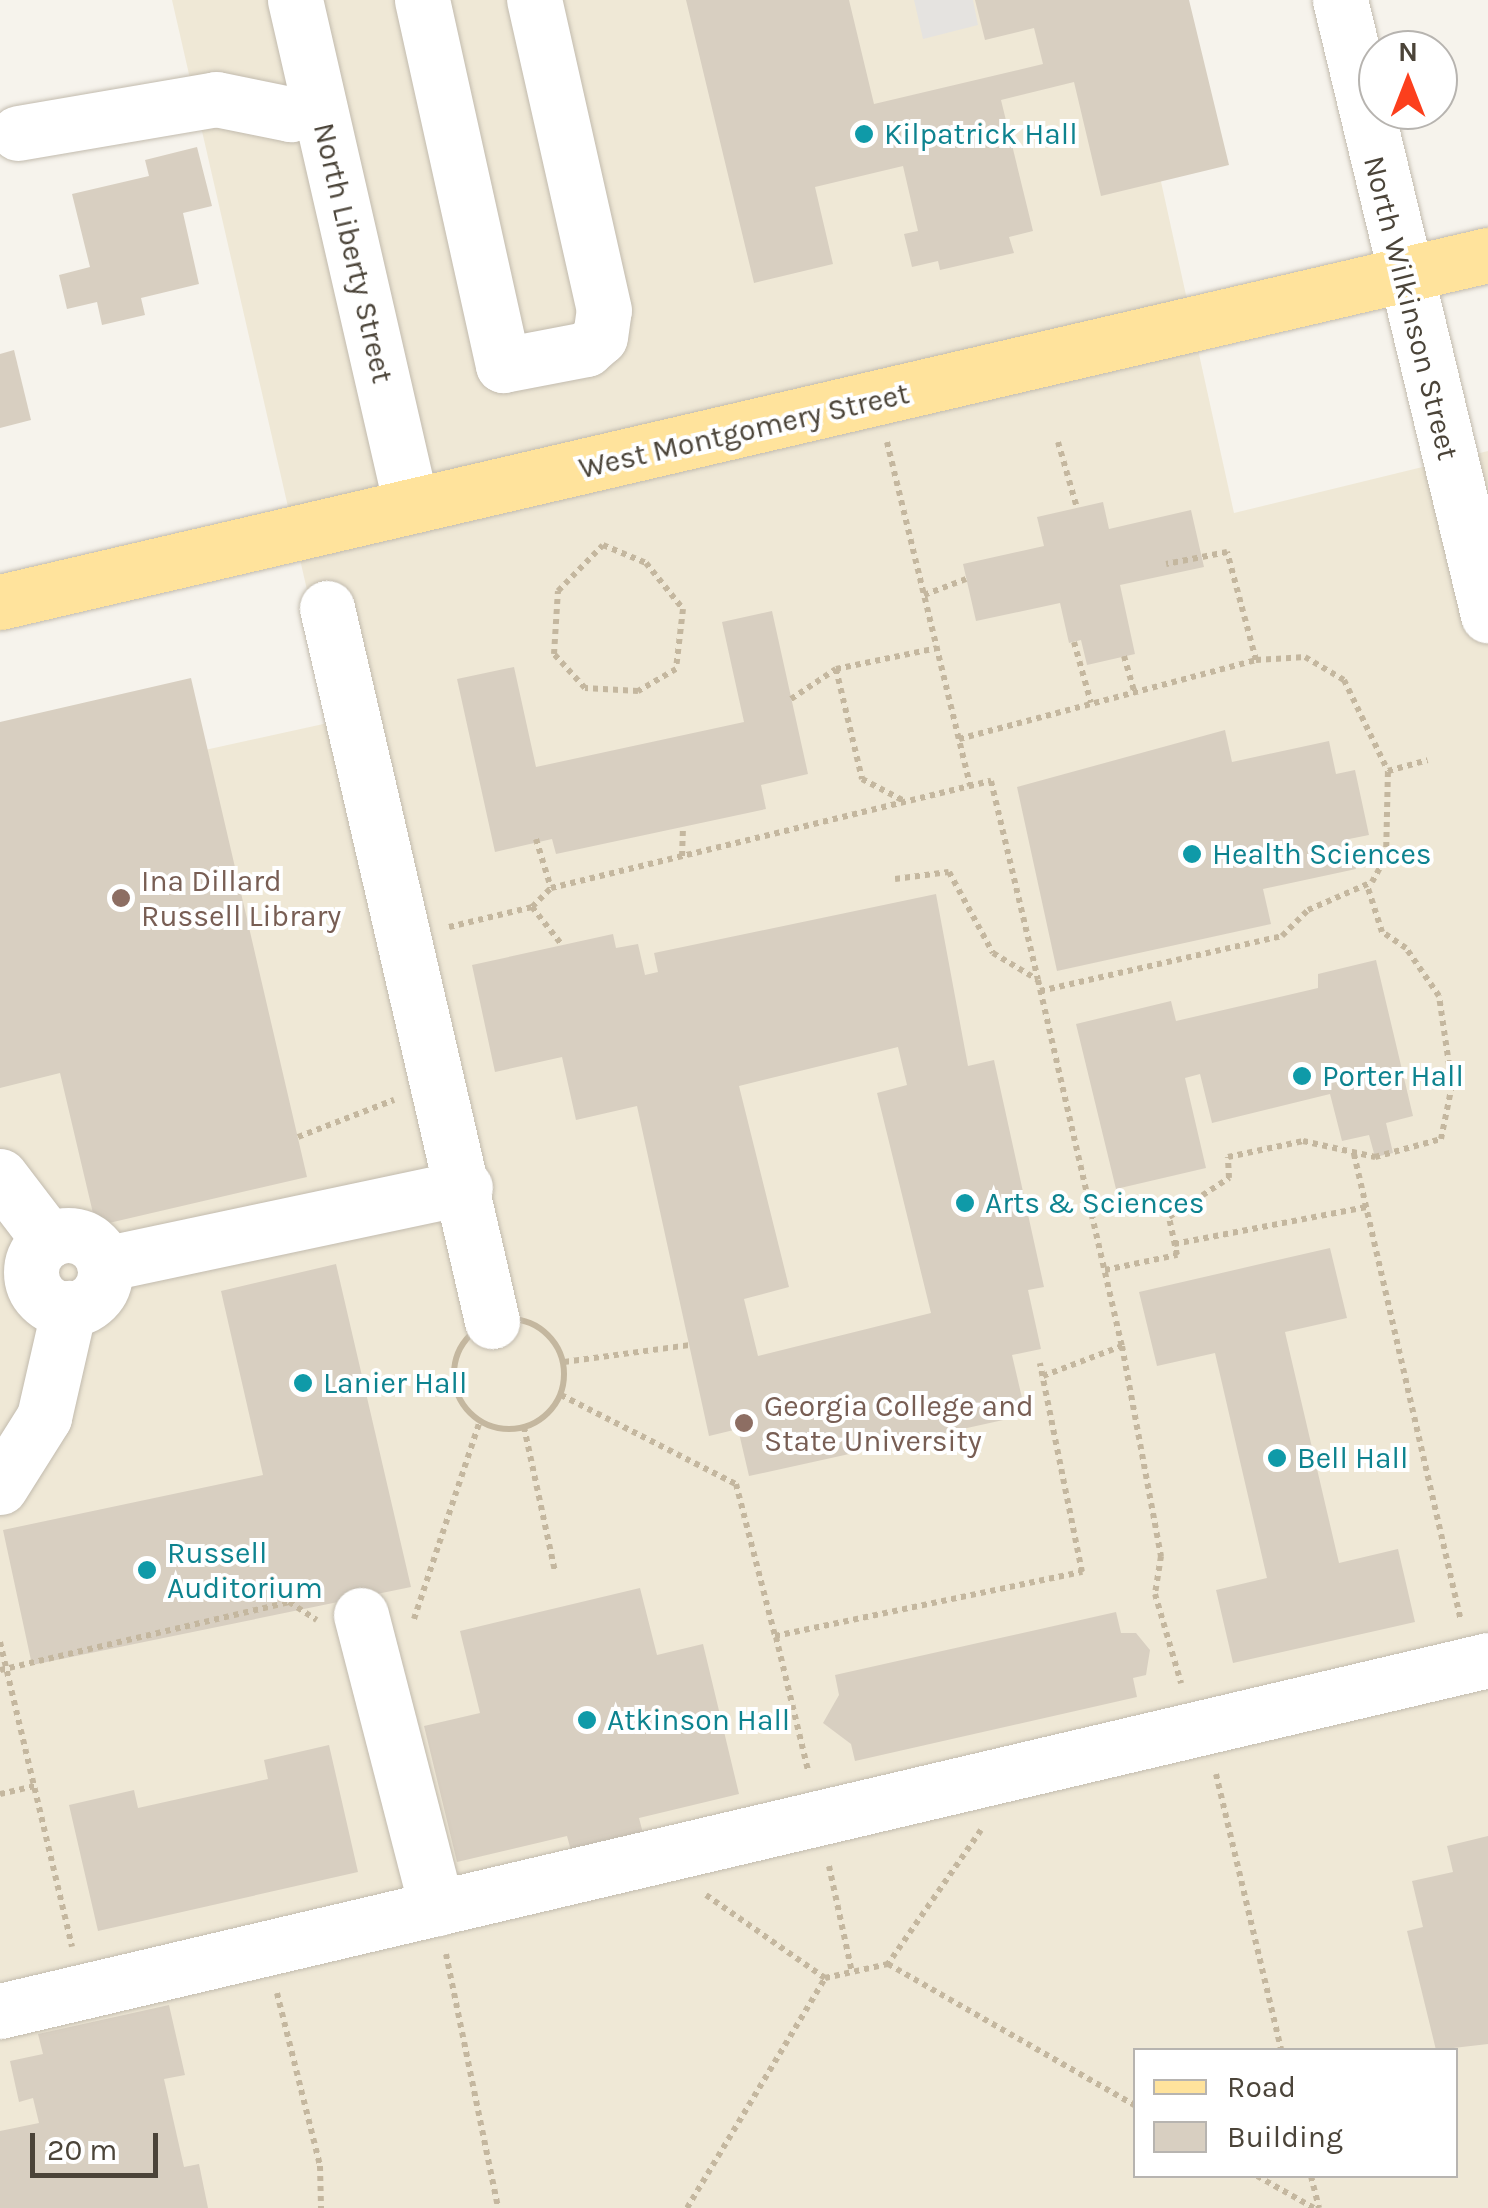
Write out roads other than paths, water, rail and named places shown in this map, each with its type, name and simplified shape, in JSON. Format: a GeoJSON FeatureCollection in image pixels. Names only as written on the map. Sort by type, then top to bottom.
{"type":"FeatureCollection","features":[{"type":"Feature","properties":{"kind":"main road","name":"West Montgomery Street"},"geometry":{"type":"LineString","coordinates":[[0,602],[877,401],[1488,255]]}},
{"type":"Feature","properties":{"kind":"street","name":"North Liberty Street"},"geometry":{"type":"LineString","coordinates":[[295,0],[412,506]]}},
{"type":"Feature","properties":{"kind":"street"},"geometry":{"type":"LineString","coordinates":[[422,0],[503,365],[586,349],[600,337],[604,310],[534,0]]}},
{"type":"Feature","properties":{"kind":"street","name":"North Wilkinson Street"},"geometry":{"type":"LineString","coordinates":[[1340,0],[1401,276],[1488,615]]}},
{"type":"Feature","properties":{"kind":"street"},"geometry":{"type":"LineString","coordinates":[[18,133],[216,99],[290,114],[320,109]]}},
{"type":"Feature","properties":{"kind":"street"},"geometry":{"type":"LineString","coordinates":[[328,608],[442,1081],[492,1321]]}},
{"type":"Feature","properties":{"kind":"street"},"geometry":{"type":"LineString","coordinates":[[0,1176],[49,1240]]}},
{"type":"Feature","properties":{"kind":"street"},"geometry":{"type":"LineString","coordinates":[[104,1264],[465,1187]]}},
{"type":"Feature","properties":{"kind":"street"},"geometry":{"type":"LineString","coordinates":[[83,1238],[104,1264],[96,1296],[69,1308],[43,1300],[32,1280],[34,1257],[49,1240],[83,1238]]}},
{"type":"Feature","properties":{"kind":"street"},"geometry":{"type":"LineString","coordinates":[[0,1488],[44,1417],[69,1308]]}},
{"type":"Feature","properties":{"kind":"street"},"geometry":{"type":"LineString","coordinates":[[388,1617],[437,1908]]}},
{"type":"Feature","properties":{"kind":"street"},"geometry":{"type":"LineString","coordinates":[[0,2011],[1480,1662]]}},
{"type":"Feature","properties":{"kind":"place","name":"Kilpatrick Hall"},"geometry":{"type":"Point","coordinates":[864,134]}},
{"type":"Feature","properties":{"kind":"place","name":"Health Sciences"},"geometry":{"type":"Point","coordinates":[1192,854]}},
{"type":"Feature","properties":{"kind":"place","name":"Ina Dillard Russell Library"},"geometry":{"type":"Point","coordinates":[121,898]}},
{"type":"Feature","properties":{"kind":"place","name":"Porter Hall"},"geometry":{"type":"Point","coordinates":[1302,1076]}},
{"type":"Feature","properties":{"kind":"place","name":"Arts & Sciences"},"geometry":{"type":"Point","coordinates":[965,1203]}},
{"type":"Feature","properties":{"kind":"place","name":"Lanier Hall"},"geometry":{"type":"Point","coordinates":[303,1383]}},
{"type":"Feature","properties":{"kind":"place","name":"Georgia College and State University"},"geometry":{"type":"Point","coordinates":[744,1423]}},
{"type":"Feature","properties":{"kind":"place","name":"Bell Hall"},"geometry":{"type":"Point","coordinates":[1277,1458]}},
{"type":"Feature","properties":{"kind":"place","name":"Russell Auditorium"},"geometry":{"type":"Point","coordinates":[147,1570]}},
{"type":"Feature","properties":{"kind":"place","name":"Atkinson Hall"},"geometry":{"type":"Point","coordinates":[587,1720]}}]}
